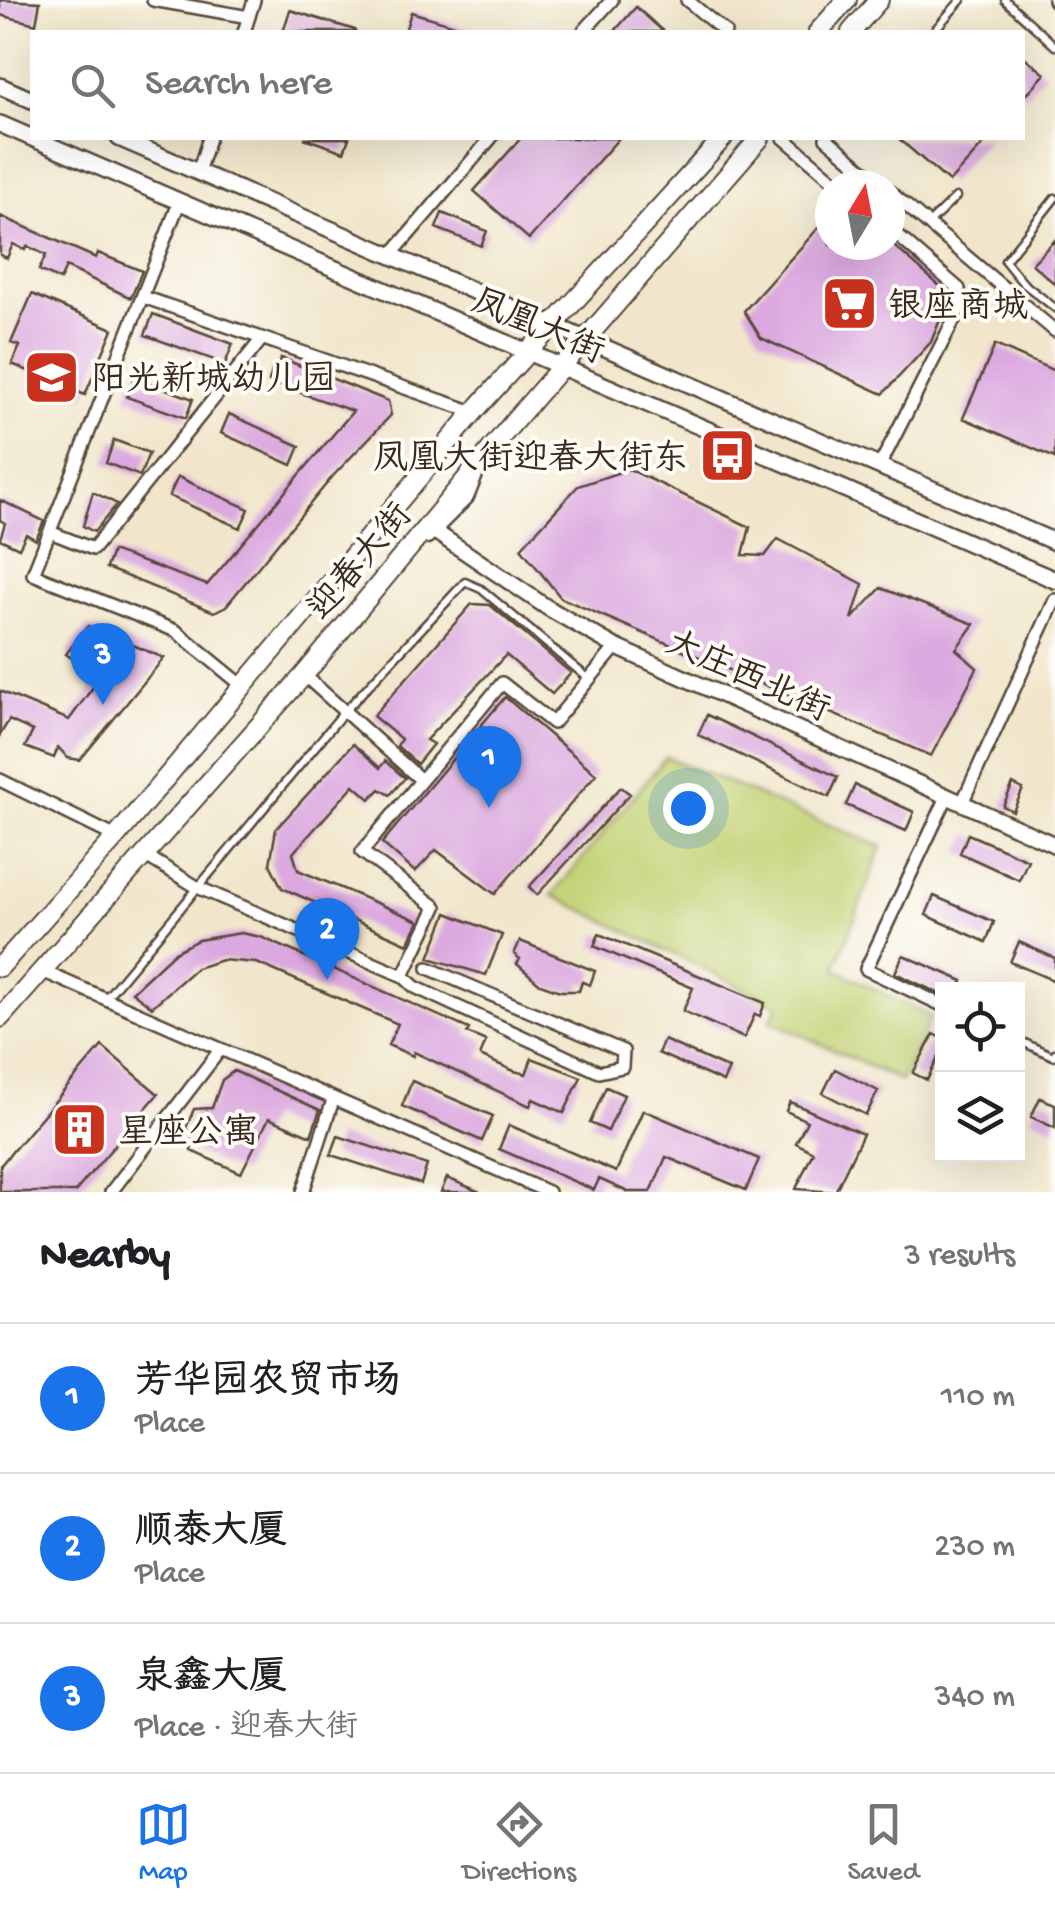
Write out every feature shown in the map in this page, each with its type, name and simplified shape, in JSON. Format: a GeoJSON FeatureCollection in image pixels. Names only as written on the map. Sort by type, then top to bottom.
{"type":"FeatureCollection","features":[{"type":"Feature","properties":{"kind":"main road"},"geometry":{"type":"LineString","coordinates":[[820,30],[847,0]]}},
{"type":"Feature","properties":{"kind":"main road"},"geometry":{"type":"LineString","coordinates":[[853,30],[880,0]]}},
{"type":"Feature","properties":{"kind":"main road"},"geometry":{"type":"LineString","coordinates":[[0,86],[30,99]]}},
{"type":"Feature","properties":{"kind":"main road","name":"凤凰大街"},"geometry":{"type":"LineString","coordinates":[[0,124],[30,137]]}},
{"type":"Feature","properties":{"kind":"main road","name":"凤凰大街"},"geometry":{"type":"LineString","coordinates":[[37,140],[1055,580]]}},
{"type":"Feature","properties":{"kind":"main road","name":"凤凰大街"},"geometry":{"type":"LineString","coordinates":[[124,140],[1055,542]]}},
{"type":"Feature","properties":{"kind":"main road","name":"迎春大街"},"geometry":{"type":"LineString","coordinates":[[0,967],[116,836],[474,412],[721,140]]}},
{"type":"Feature","properties":{"kind":"main road","name":"迎春大街"},"geometry":{"type":"LineString","coordinates":[[0,1018],[304,675],[562,366],[758,140]]}},
{"type":"Feature","properties":{"kind":"street"},"geometry":{"type":"LineString","coordinates":[[153,0],[248,17]]}},
{"type":"Feature","properties":{"kind":"street"},"geometry":{"type":"LineString","coordinates":[[245,30],[254,0]]}},
{"type":"Feature","properties":{"kind":"street"},"geometry":{"type":"LineString","coordinates":[[585,30],[612,0]]}},
{"type":"Feature","properties":{"kind":"street"},"geometry":{"type":"LineString","coordinates":[[687,0],[723,30]]}},
{"type":"Feature","properties":{"kind":"street"},"geometry":{"type":"LineString","coordinates":[[198,172],[208,140]]}},
{"type":"Feature","properties":{"kind":"street"},"geometry":{"type":"LineString","coordinates":[[391,255],[489,140]]}},
{"type":"Feature","properties":{"kind":"street"},"geometry":{"type":"LineString","coordinates":[[786,140],[821,170]]}},
{"type":"Feature","properties":{"kind":"street"},"geometry":{"type":"LineString","coordinates":[[828,140],[863,170]]}},
{"type":"Feature","properties":{"kind":"street"},"geometry":{"type":"LineString","coordinates":[[179,202],[33,574],[176,631],[244,686]]}},
{"type":"Feature","properties":{"kind":"street"},"geometry":{"type":"LineString","coordinates":[[905,205],[1055,331]]}},
{"type":"Feature","properties":{"kind":"street"},"geometry":{"type":"LineString","coordinates":[[879,467],[961,306],[959,289],[905,242]]}},
{"type":"Feature","properties":{"kind":"street"},"geometry":{"type":"LineString","coordinates":[[149,299],[474,412]]}},
{"type":"Feature","properties":{"kind":"street"},"geometry":{"type":"LineString","coordinates":[[56,534],[93,549],[261,340]]}},
{"type":"Feature","properties":{"kind":"street"},"geometry":{"type":"LineString","coordinates":[[411,548],[434,531],[466,496],[479,464]]}},
{"type":"Feature","properties":{"kind":"street","name":"大庄西北街"},"geometry":{"type":"LineString","coordinates":[[434,531],[616,647],[1055,846]]}},
{"type":"Feature","properties":{"kind":"street"},"geometry":{"type":"LineString","coordinates":[[935,1002],[866,969],[1055,600]]}},
{"type":"Feature","properties":{"kind":"street"},"geometry":{"type":"LineString","coordinates":[[403,976],[436,908],[362,852],[502,684],[553,723],[616,647]]}},
{"type":"Feature","properties":{"kind":"street"},"geometry":{"type":"LineString","coordinates":[[304,675],[421,780]]}},
{"type":"Feature","properties":{"kind":"street"},"geometry":{"type":"LineString","coordinates":[[0,780],[116,836]]}},
{"type":"Feature","properties":{"kind":"street"},"geometry":{"type":"LineString","coordinates":[[146,856],[197,888],[403,976],[415,988],[599,1072],[622,1067],[623,1051],[428,968]]}},
{"type":"Feature","properties":{"kind":"street"},"geometry":{"type":"LineString","coordinates":[[42,971],[530,1188],[548,1192]]}},
{"type":"Feature","properties":{"kind":"street"},"geometry":{"type":"LineString","coordinates":[[111,1192],[220,1050]]}},
{"type":"Feature","properties":{"kind":"street"},"geometry":{"type":"LineString","coordinates":[[303,1192],[333,1100]]}},
{"type":"Feature","properties":{"kind":"lane"},"geometry":{"type":"LineString","coordinates":[[935,30],[961,0]]}},
{"type":"Feature","properties":{"kind":"lane"},"geometry":{"type":"LineString","coordinates":[[1005,0],[1055,46]]}},
{"type":"Feature","properties":{"kind":"lane"},"geometry":{"type":"LineString","coordinates":[[927,225],[956,197]]}},
{"type":"Feature","properties":{"kind":"lane"},"geometry":{"type":"LineString","coordinates":[[1055,198],[1009,250],[1005,261],[1014,275],[1055,308]]}},
{"type":"Feature","properties":{"kind":"lane"},"geometry":{"type":"LineString","coordinates":[[105,998],[344,712],[464,582],[480,589],[589,679]]}},
{"type":"Feature","properties":{"kind":"lane"},"geometry":{"type":"LineString","coordinates":[[1025,1043],[1054,1056],[1055,1053]]}},
{"type":"Feature","properties":{"kind":"green space"},"geometry":{"type":"Polygon","coordinates":[[[666,757],[882,847],[835,969],[931,1017],[901,1081],[771,1021],[778,1005],[552,895],[666,757]]]}},
{"type":"Feature","properties":{"kind":"building"},"geometry":{"type":"Polygon","coordinates":[[[0,0],[40,2],[36,24],[0,15],[0,0]]]}},
{"type":"Feature","properties":{"kind":"building"},"geometry":{"type":"Polygon","coordinates":[[[636,7],[662,30],[616,30],[636,7]]]}},
{"type":"Feature","properties":{"kind":"building"},"geometry":{"type":"Polygon","coordinates":[[[290,10],[355,30],[284,30],[290,10]]]}},
{"type":"Feature","properties":{"kind":"building"},"geometry":{"type":"Polygon","coordinates":[[[411,12],[471,30],[406,30],[411,12]]]}},
{"type":"Feature","properties":{"kind":"building"},"geometry":{"type":"Polygon","coordinates":[[[1025,57],[1045,74],[1025,96],[1025,57]]]}},
{"type":"Feature","properties":{"kind":"building"},"geometry":{"type":"Polygon","coordinates":[[[310,140],[348,140],[344,152],[310,140]]]}},
{"type":"Feature","properties":{"kind":"building"},"geometry":{"type":"Polygon","coordinates":[[[519,140],[617,140],[529,239],[474,191],[519,140]]]}},
{"type":"Feature","properties":{"kind":"building"},"geometry":{"type":"Polygon","coordinates":[[[900,140],[987,140],[949,182],[900,140]]]}},
{"type":"Feature","properties":{"kind":"building"},"geometry":{"type":"Polygon","coordinates":[[[442,213],[487,231],[481,246],[436,228],[442,213]]]}},
{"type":"Feature","properties":{"kind":"building"},"geometry":{"type":"Polygon","coordinates":[[[0,216],[96,258],[98,253],[142,271],[131,298],[66,267],[60,280],[39,270],[46,255],[27,246],[25,250],[13,244],[7,258],[0,255],[0,216]]]}},
{"type":"Feature","properties":{"kind":"building","name":"银座商城"},"geometry":{"type":"Polygon","coordinates":[[[815,232],[815,260],[905,260],[905,256],[950,295],[931,342],[883,394],[761,338],[744,311],[815,232]]]}},
{"type":"Feature","properties":{"kind":"building"},"geometry":{"type":"Polygon","coordinates":[[[1055,240],[1055,284],[1032,264],[1055,240]]]}},
{"type":"Feature","properties":{"kind":"building"},"geometry":{"type":"Polygon","coordinates":[[[32,294],[113,329],[85,395],[12,364],[20,346],[11,343],[32,294]]]}},
{"type":"Feature","properties":{"kind":"building"},"geometry":{"type":"Polygon","coordinates":[[[153,314],[233,344],[225,364],[145,335],[153,314]]]}},
{"type":"Feature","properties":{"kind":"building"},"geometry":{"type":"Polygon","coordinates":[[[995,345],[1055,371],[1055,458],[963,418],[995,345]]]}},
{"type":"Feature","properties":{"kind":"building"},"geometry":{"type":"Polygon","coordinates":[[[281,358],[388,401],[391,415],[333,476],[226,606],[214,612],[106,568],[112,551],[207,585],[353,411],[269,382],[273,367],[278,369],[281,358]]]}},
{"type":"Feature","properties":{"kind":"building"},"geometry":{"type":"Polygon","coordinates":[[[134,377],[193,399],[186,418],[127,397],[134,377]]]}},
{"type":"Feature","properties":{"kind":"building"},"geometry":{"type":"Polygon","coordinates":[[[229,414],[300,446],[292,465],[221,433],[229,414]]]}},
{"type":"Feature","properties":{"kind":"building"},"geometry":{"type":"Polygon","coordinates":[[[114,440],[149,453],[140,476],[106,463],[114,440]]]}},
{"type":"Feature","properties":{"kind":"building"},"geometry":{"type":"Polygon","coordinates":[[[629,469],[750,527],[743,555],[765,556],[778,539],[863,584],[852,619],[881,588],[974,624],[956,649],[977,668],[931,756],[561,598],[521,548],[578,486],[629,469]]]}},
{"type":"Feature","properties":{"kind":"building"},"geometry":{"type":"Polygon","coordinates":[[[178,477],[249,509],[240,528],[169,496],[178,477]]]}},
{"type":"Feature","properties":{"kind":"building"},"geometry":{"type":"Polygon","coordinates":[[[93,492],[117,504],[94,532],[83,526],[93,492]]]}},
{"type":"Feature","properties":{"kind":"building"},"geometry":{"type":"Polygon","coordinates":[[[0,500],[44,521],[36,540],[26,534],[19,548],[0,539],[5,523],[0,520],[0,500]]]}},
{"type":"Feature","properties":{"kind":"building"},"geometry":{"type":"Polygon","coordinates":[[[472,604],[490,605],[571,673],[552,694],[506,655],[426,740],[433,744],[417,764],[397,746],[401,739],[373,716],[472,604]]]}},
{"type":"Feature","properties":{"kind":"building"},"geometry":{"type":"Polygon","coordinates":[[[88,626],[164,658],[80,760],[68,758],[58,747],[54,758],[25,747],[33,731],[9,720],[0,735],[0,691],[69,720],[99,679],[66,654],[88,626]]]}},
{"type":"Feature","properties":{"kind":"building"},"geometry":{"type":"Polygon","coordinates":[[[505,697],[596,774],[495,894],[436,850],[415,872],[382,843],[505,697]]]}},
{"type":"Feature","properties":{"kind":"building"},"geometry":{"type":"Polygon","coordinates":[[[707,715],[838,777],[829,797],[698,735],[707,715]]]}},
{"type":"Feature","properties":{"kind":"building"},"geometry":{"type":"Polygon","coordinates":[[[353,744],[380,768],[385,761],[405,778],[390,795],[380,789],[370,799],[354,785],[293,853],[298,870],[419,921],[408,944],[282,888],[270,864],[276,829],[353,744]]]}},
{"type":"Feature","properties":{"kind":"building"},"geometry":{"type":"Polygon","coordinates":[[[1013,784],[1023,789],[1013,811],[1003,806],[1013,784]]]}},
{"type":"Feature","properties":{"kind":"building"},"geometry":{"type":"Polygon","coordinates":[[[855,785],[914,812],[906,831],[846,805],[855,785]]]}},
{"type":"Feature","properties":{"kind":"building"},"geometry":{"type":"Polygon","coordinates":[[[621,787],[630,794],[537,895],[529,887],[621,787]]]}},
{"type":"Feature","properties":{"kind":"building"},"geometry":{"type":"Polygon","coordinates":[[[968,834],[1028,860],[1019,880],[960,853],[968,834]]]}},
{"type":"Feature","properties":{"kind":"building"},"geometry":{"type":"Polygon","coordinates":[[[934,896],[994,922],[986,942],[926,915],[934,896]]]}},
{"type":"Feature","properties":{"kind":"building"},"geometry":{"type":"Polygon","coordinates":[[[447,913],[502,935],[486,975],[429,958],[447,913]]]}},
{"type":"Feature","properties":{"kind":"building"},"geometry":{"type":"Polygon","coordinates":[[[241,933],[261,937],[469,1029],[467,1033],[486,1041],[480,1056],[514,1071],[526,1074],[532,1058],[581,1077],[564,1113],[533,1099],[530,1106],[414,1052],[413,1056],[388,1045],[398,1024],[257,963],[222,960],[196,968],[152,1007],[132,992],[175,952],[198,940],[241,933]]]}},
{"type":"Feature","properties":{"kind":"building"},"geometry":{"type":"Polygon","coordinates":[[[599,934],[765,1003],[760,1016],[755,1014],[744,1038],[683,1011],[693,988],[594,946],[599,934]]]}},
{"type":"Feature","properties":{"kind":"building"},"geometry":{"type":"Polygon","coordinates":[[[520,941],[595,971],[590,985],[582,982],[579,991],[560,991],[540,984],[517,964],[520,959],[514,954],[520,941]]]}},
{"type":"Feature","properties":{"kind":"building"},"geometry":{"type":"Polygon","coordinates":[[[1019,942],[1055,958],[1055,981],[1010,962],[1019,942]]]}},
{"type":"Feature","properties":{"kind":"building"},"geometry":{"type":"Polygon","coordinates":[[[903,955],[963,981],[935,982],[935,992],[895,973],[903,955]]]}},
{"type":"Feature","properties":{"kind":"building"},"geometry":{"type":"Polygon","coordinates":[[[935,1034],[935,1064],[927,1080],[913,1073],[935,1034]]]}},
{"type":"Feature","properties":{"kind":"building"},"geometry":{"type":"Polygon","coordinates":[[[664,1040],[729,1069],[723,1082],[658,1053],[664,1040]]]}},
{"type":"Feature","properties":{"kind":"building","name":"星座公寓"},"geometry":{"type":"Polygon","coordinates":[[[102,1046],[158,1094],[75,1192],[0,1192],[0,1166],[102,1046]]]}},
{"type":"Feature","properties":{"kind":"building"},"geometry":{"type":"Polygon","coordinates":[[[835,1069],[878,1091],[866,1115],[823,1093],[835,1069]]]}},
{"type":"Feature","properties":{"kind":"building"},"geometry":{"type":"Polygon","coordinates":[[[234,1071],[320,1110],[311,1136],[269,1118],[241,1173],[191,1151],[193,1138],[186,1128],[194,1109],[212,1108],[222,1080],[234,1071]]]}},
{"type":"Feature","properties":{"kind":"building"},"geometry":{"type":"Polygon","coordinates":[[[412,1081],[493,1116],[482,1141],[402,1106],[412,1081]]]}},
{"type":"Feature","properties":{"kind":"building"},"geometry":{"type":"Polygon","coordinates":[[[606,1087],[624,1095],[608,1131],[590,1123],[606,1087]]]}},
{"type":"Feature","properties":{"kind":"building"},"geometry":{"type":"Polygon","coordinates":[[[1040,1098],[1055,1104],[1055,1128],[1031,1117],[1040,1098]]]}},
{"type":"Feature","properties":{"kind":"building"},"geometry":{"type":"Polygon","coordinates":[[[790,1102],[863,1134],[835,1192],[796,1189],[813,1152],[796,1143],[807,1121],[786,1111],[790,1102]]]}},
{"type":"Feature","properties":{"kind":"building"},"geometry":{"type":"Polygon","coordinates":[[[643,1110],[759,1159],[746,1190],[666,1157],[651,1192],[628,1192],[599,1179],[594,1190],[499,1149],[509,1125],[616,1172],[643,1110]]]}},
{"type":"Feature","properties":{"kind":"building"},"geometry":{"type":"Polygon","coordinates":[[[338,1136],[427,1165],[421,1184],[331,1155],[338,1136]]]}},
{"type":"Feature","properties":{"kind":"building"},"geometry":{"type":"Polygon","coordinates":[[[447,1178],[480,1192],[441,1192],[447,1178]]]}},
{"type":"Feature","properties":{"kind":"place","name":"银座商城"},"geometry":{"type":"Point","coordinates":[849,304]}},
{"type":"Feature","properties":{"kind":"place","name":"阳光新城幼儿园"},"geometry":{"type":"Point","coordinates":[52,377]}},
{"type":"Feature","properties":{"kind":"place","name":"凤凰大街迎春大街东"},"geometry":{"type":"Point","coordinates":[727,456]}},
{"type":"Feature","properties":{"kind":"place","name":"泉鑫大厦"},"geometry":{"type":"Point","coordinates":[103,705]}},
{"type":"Feature","properties":{"kind":"place","name":"芳华园农贸市场"},"geometry":{"type":"Point","coordinates":[489,808]}},
{"type":"Feature","properties":{"kind":"place","name":"顺泰大厦"},"geometry":{"type":"Point","coordinates":[327,980]}},
{"type":"Feature","properties":{"kind":"place","name":"星座公寓"},"geometry":{"type":"Point","coordinates":[79,1130]}}]}
